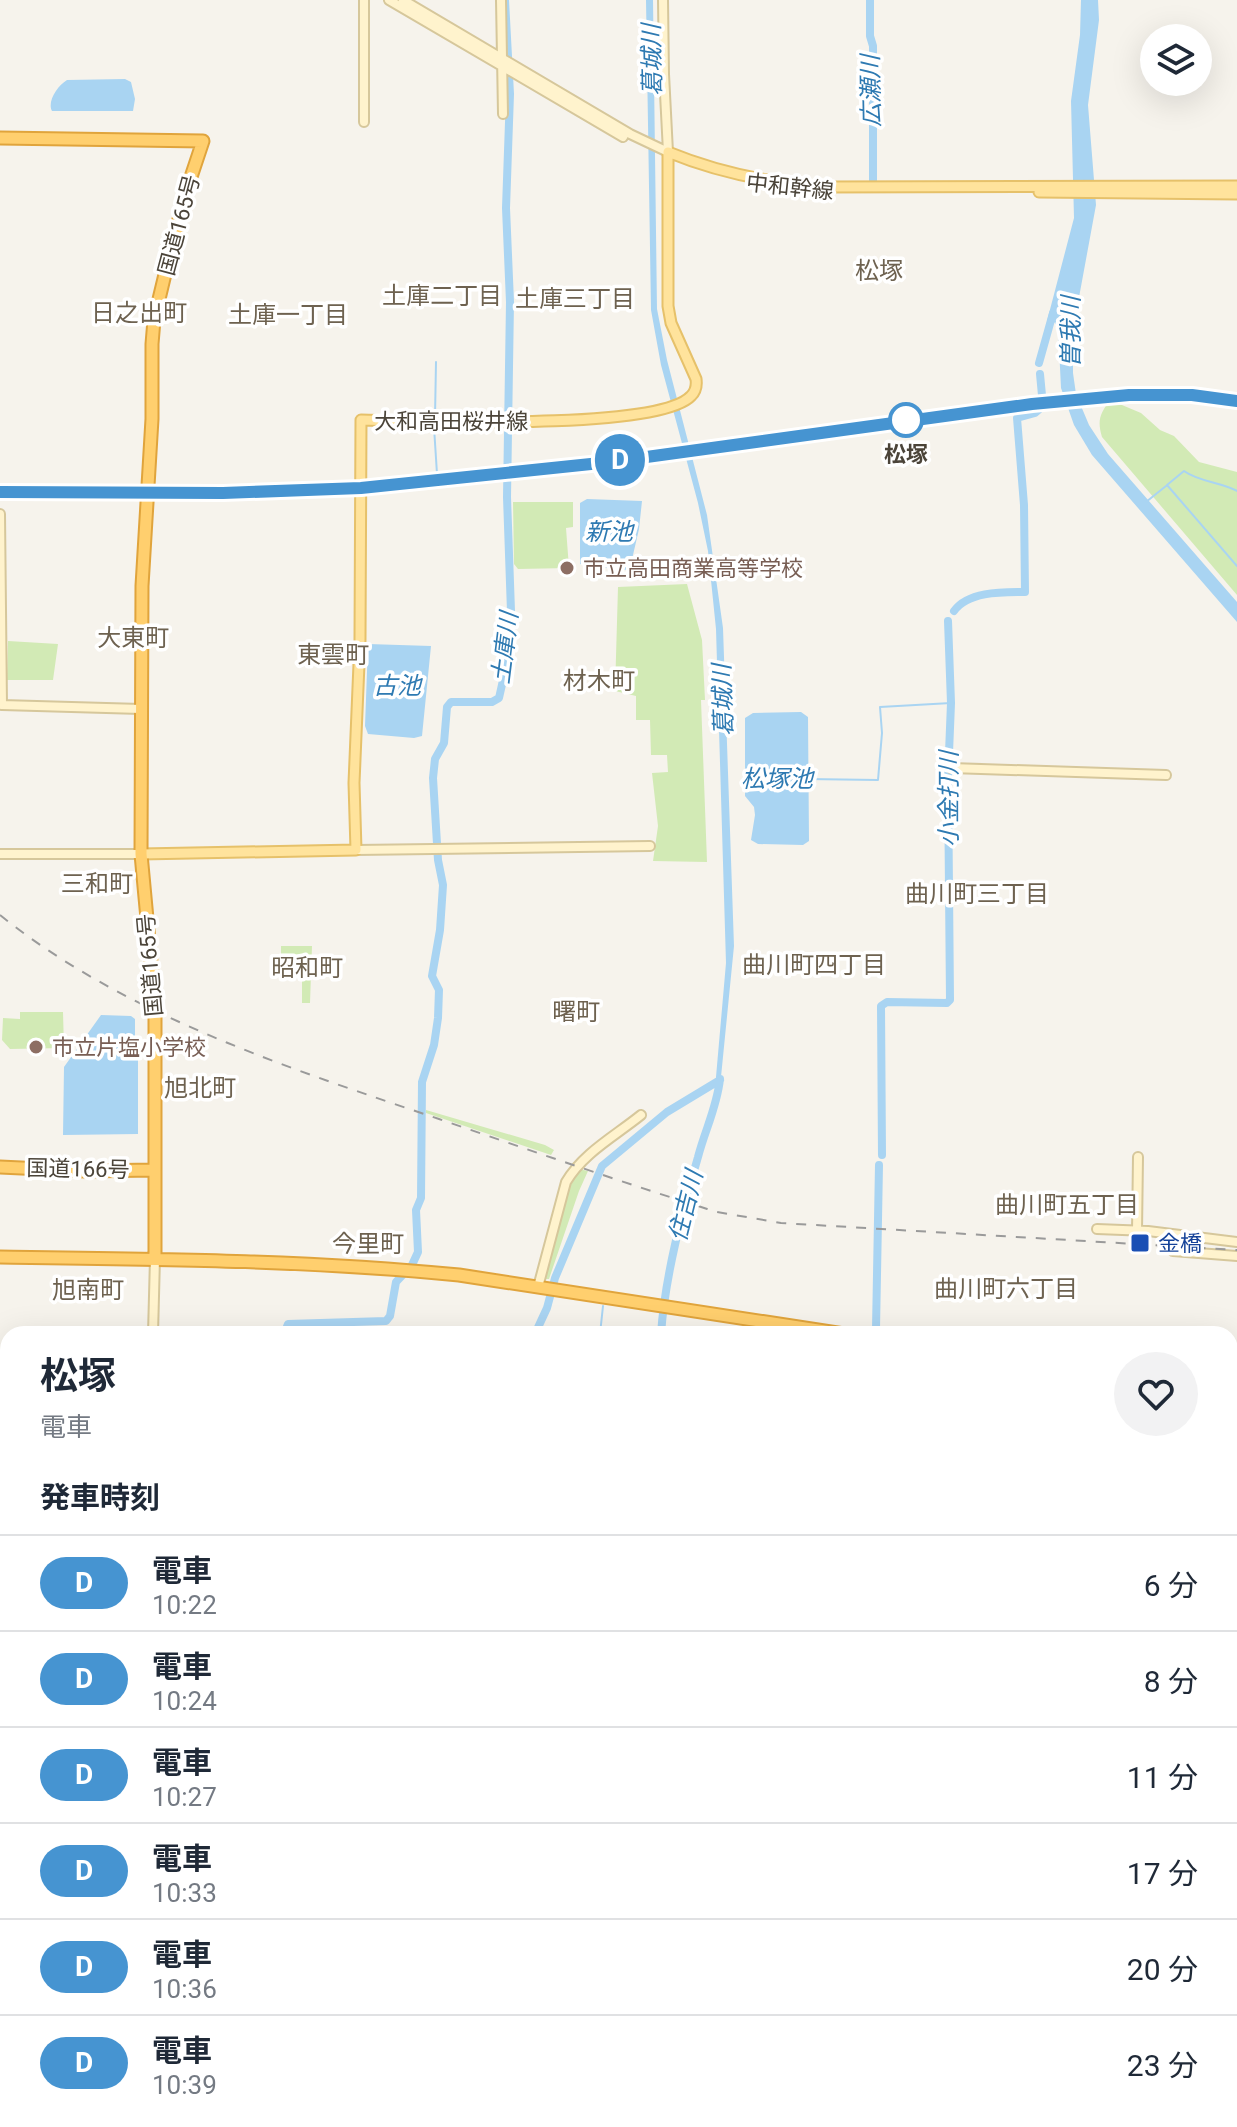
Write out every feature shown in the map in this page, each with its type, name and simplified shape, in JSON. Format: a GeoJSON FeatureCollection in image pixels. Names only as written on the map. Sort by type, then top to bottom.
{"type":"FeatureCollection","features":[{"type":"Feature","properties":{"kind":"highway","name":"国道165号"},"geometry":{"type":"LineString","coordinates":[[0,138],[203,141],[186,192],[154,320],[152,419],[142,586],[141,854],[155,1005],[155,1258]]}},
{"type":"Feature","properties":{"kind":"highway","name":"国道166号"},"geometry":{"type":"LineString","coordinates":[[0,1167],[155,1170]]}},
{"type":"Feature","properties":{"kind":"highway"},"geometry":{"type":"LineString","coordinates":[[0,1257],[155,1258],[407,1270],[793,1326]]}},
{"type":"Feature","properties":{"kind":"main road","name":"中和幹線"},"geometry":{"type":"LineString","coordinates":[[664,153],[730,180],[796,191],[853,193],[1237,186]]}},
{"type":"Feature","properties":{"kind":"main road","name":"大和高田桜井線"},"geometry":{"type":"LineString","coordinates":[[356,850],[354,783],[360,640],[361,420],[509,422],[630,416],[684,401],[693,394],[696,379],[671,323],[668,306],[664,153]]}},
{"type":"Feature","properties":{"kind":"main road","name":"中和幹線"},"geometry":{"type":"LineString","coordinates":[[1114,189],[1237,194]]}},
{"type":"Feature","properties":{"kind":"main road"},"geometry":{"type":"LineString","coordinates":[[141,854],[356,850]]}},
{"type":"Feature","properties":{"kind":"street"},"geometry":{"type":"LineString","coordinates":[[364,0],[364,122]]}},
{"type":"Feature","properties":{"kind":"street","name":"中和幹線"},"geometry":{"type":"LineString","coordinates":[[389,0],[664,153]]}},
{"type":"Feature","properties":{"kind":"street","name":"中和幹線"},"geometry":{"type":"LineString","coordinates":[[403,0],[507,66]]}},
{"type":"Feature","properties":{"kind":"street"},"geometry":{"type":"LineString","coordinates":[[501,0],[507,66],[503,114]]}},
{"type":"Feature","properties":{"kind":"street"},"geometry":{"type":"LineString","coordinates":[[663,0],[664,153]]}},
{"type":"Feature","properties":{"kind":"street"},"geometry":{"type":"LineString","coordinates":[[0,514],[1,705],[141,709]]}},
{"type":"Feature","properties":{"kind":"street"},"geometry":{"type":"LineString","coordinates":[[951,768],[1166,775]]}},
{"type":"Feature","properties":{"kind":"street"},"geometry":{"type":"LineString","coordinates":[[356,850],[650,846]]}},
{"type":"Feature","properties":{"kind":"street"},"geometry":{"type":"LineString","coordinates":[[0,854],[141,854]]}},
{"type":"Feature","properties":{"kind":"street"},"geometry":{"type":"LineString","coordinates":[[541,1287],[566,1182],[581,1161],[641,1115]]}},
{"type":"Feature","properties":{"kind":"street"},"geometry":{"type":"LineString","coordinates":[[1137,1231],[1138,1157]]}},
{"type":"Feature","properties":{"kind":"street"},"geometry":{"type":"LineString","coordinates":[[1097,1229],[1237,1242]]}},
{"type":"Feature","properties":{"kind":"street"},"geometry":{"type":"LineString","coordinates":[[1173,1251],[1237,1256]]}},
{"type":"Feature","properties":{"kind":"street"},"geometry":{"type":"LineString","coordinates":[[153,1326],[155,1258]]}},
{"type":"Feature","properties":{"kind":"green space"},"geometry":{"type":"Polygon","coordinates":[[[1110,400],[1141,413],[1160,430],[1174,436],[1199,462],[1237,472],[1237,595],[1102,437],[1100,417],[1110,400]]]}},
{"type":"Feature","properties":{"kind":"green space"},"geometry":{"type":"Polygon","coordinates":[[[513,502],[573,502],[573,527],[566,528],[569,568],[518,569],[514,564],[513,502]]]}},
{"type":"Feature","properties":{"kind":"green space"},"geometry":{"type":"Polygon","coordinates":[[[687,584],[702,640],[707,862],[653,861],[658,826],[652,773],[668,772],[667,755],[651,755],[650,720],[636,720],[636,696],[615,691],[618,587],[687,584]]]}},
{"type":"Feature","properties":{"kind":"green space"},"geometry":{"type":"Polygon","coordinates":[[[8,641],[58,644],[53,680],[7,680],[8,641]]]}},
{"type":"Feature","properties":{"kind":"green space"},"geometry":{"type":"Polygon","coordinates":[[[281,946],[312,946],[310,1003],[302,1003],[302,966],[281,965],[281,946]]]}},
{"type":"Feature","properties":{"kind":"green space"},"geometry":{"type":"Polygon","coordinates":[[[20,1012],[63,1012],[64,1048],[10,1049],[2,1040],[3,1018],[20,1019],[20,1012]]]}},
{"type":"Feature","properties":{"kind":"green space"},"geometry":{"type":"Polygon","coordinates":[[[426,1110],[554,1150],[551,1155],[426,1113],[426,1110]]]}},
{"type":"Feature","properties":{"kind":"green space"},"geometry":{"type":"Polygon","coordinates":[[[579,1169],[588,1171],[549,1279],[543,1279],[570,1183],[579,1169]]]}},
{"type":"Feature","properties":{"kind":"water"},"geometry":{"type":"Polygon","coordinates":[[[646,0],[653,0],[657,309],[707,515],[723,628],[734,946],[720,1087],[716,1086],[716,1077],[726,963],[716,629],[708,551],[661,365],[651,310],[646,0]]]}},
{"type":"Feature","properties":{"kind":"water","name":"曽我川"},"geometry":{"type":"Polygon","coordinates":[[[1081,0],[1098,0],[1099,20],[1088,105],[1096,205],[1073,330],[1076,394],[1089,425],[1108,454],[1237,602],[1237,622],[1092,455],[1074,425],[1061,388],[1058,327],[1054,322],[1047,321],[1074,218],[1071,101],[1080,35],[1081,0]]]}},
{"type":"Feature","properties":{"kind":"water"},"geometry":{"type":"Polygon","coordinates":[[[125,79],[131,82],[135,99],[133,111],[52,111],[54,94],[67,80],[125,79]]]}},
{"type":"Feature","properties":{"kind":"water","name":"新池"},"geometry":{"type":"Polygon","coordinates":[[[587,499],[642,501],[630,568],[580,564],[580,503],[587,499]]]}},
{"type":"Feature","properties":{"kind":"water","name":"古池"},"geometry":{"type":"Polygon","coordinates":[[[368,644],[431,646],[422,736],[368,734],[365,726],[368,644]]]}},
{"type":"Feature","properties":{"kind":"water","name":"松塚池"},"geometry":{"type":"Polygon","coordinates":[[[801,712],[808,717],[809,841],[803,845],[758,844],[751,840],[754,807],[745,796],[745,718],[753,713],[801,712]]]}},
{"type":"Feature","properties":{"kind":"water"},"geometry":{"type":"Polygon","coordinates":[[[101,1015],[131,1016],[135,1019],[138,1134],[63,1135],[64,1067],[101,1015]]]}},
{"type":"Feature","properties":{"kind":"waterway","name":"土庫川"},"geometry":{"type":"LineString","coordinates":[[287,1326],[386,1321],[390,1316],[396,1282],[412,1265],[418,1252],[416,1210],[421,1198],[422,1082],[434,1045],[438,1018],[439,990],[432,976],[440,930],[443,885],[438,860],[433,778],[435,759],[444,743],[447,707],[451,702],[492,702],[499,698],[512,640],[507,497],[510,302],[506,208],[510,94],[505,0]]}},
{"type":"Feature","properties":{"kind":"waterway","name":"広瀬川"},"geometry":{"type":"LineString","coordinates":[[870,0],[873,182]]}},
{"type":"Feature","properties":{"kind":"waterway","name":"小金打川"},"geometry":{"type":"LineString","coordinates":[[1039,363],[1053,313]]}},
{"type":"Feature","properties":{"kind":"waterway"},"geometry":{"type":"LineString","coordinates":[[435,417],[436,362]]}},
{"type":"Feature","properties":{"kind":"waterway","name":"小金打川"},"geometry":{"type":"LineString","coordinates":[[954,611],[960,604],[977,596],[1025,592],[1024,505],[1017,418],[1035,413],[1043,406],[1040,374]]}},
{"type":"Feature","properties":{"kind":"waterway"},"geometry":{"type":"LineString","coordinates":[[434,427],[437,474]]}},
{"type":"Feature","properties":{"kind":"waterway"},"geometry":{"type":"LineString","coordinates":[[1237,491],[1184,471],[1167,485],[1237,566]]}},
{"type":"Feature","properties":{"kind":"waterway"},"geometry":{"type":"LineString","coordinates":[[1146,502],[1166,486]]}},
{"type":"Feature","properties":{"kind":"waterway","name":"小金打川"},"geometry":{"type":"LineString","coordinates":[[882,1155],[881,1006],[887,1002],[947,1003],[950,1000],[948,778],[951,703],[948,621]]}},
{"type":"Feature","properties":{"kind":"waterway"},"geometry":{"type":"LineString","coordinates":[[807,779],[878,780],[882,733],[880,707],[951,703]]}},
{"type":"Feature","properties":{"kind":"waterway","name":"住吉川"},"geometry":{"type":"LineString","coordinates":[[662,1326],[675,1245],[720,1079]]}},
{"type":"Feature","properties":{"kind":"waterway","name":"葛城川"},"geometry":{"type":"LineString","coordinates":[[539,1326],[555,1278],[602,1166],[667,1112],[720,1080]]}},
{"type":"Feature","properties":{"kind":"waterway","name":"小金打川"},"geometry":{"type":"LineString","coordinates":[[876,1326],[879,1165]]}},
{"type":"Feature","properties":{"kind":"waterway"},"geometry":{"type":"LineString","coordinates":[[601,1326],[603,1306]]}},
{"type":"Feature","properties":{"kind":"railway"},"geometry":{"type":"LineString","coordinates":[[0,492],[223,493],[361,488],[610,462],[1032,404],[1129,395],[1192,395],[1237,401]]}},
{"type":"Feature","properties":{"kind":"railway"},"geometry":{"type":"LineString","coordinates":[[0,915],[100,982],[210,1036],[325,1080],[717,1212],[781,1223],[1237,1250]]}},
{"type":"Feature","properties":{"kind":"train","name":"D"},"geometry":{"type":"LineString","coordinates":[[0,492],[223,493],[361,488],[610,462],[1032,404],[1129,395],[1192,395],[1237,401]]}},
{"type":"Feature","properties":{"kind":"place","name":"松塚"},"geometry":{"type":"Point","coordinates":[906,420]}},
{"type":"Feature","properties":{"kind":"place","name":"市立高田商業高等学校"},"geometry":{"type":"Point","coordinates":[567,568]}},
{"type":"Feature","properties":{"kind":"place","name":"市立片塩小学校"},"geometry":{"type":"Point","coordinates":[36,1047]}},
{"type":"Feature","properties":{"kind":"place","name":"金橋"},"geometry":{"type":"Point","coordinates":[1140,1243]}},
{"type":"Feature","properties":{"kind":"district","name":"松塚"},"geometry":{"type":"Point","coordinates":[879,271]}},
{"type":"Feature","properties":{"kind":"district","name":"土庫二丁目"},"geometry":{"type":"Point","coordinates":[442,296]}},
{"type":"Feature","properties":{"kind":"district","name":"土庫三丁目"},"geometry":{"type":"Point","coordinates":[575,299]}},
{"type":"Feature","properties":{"kind":"district","name":"日之出町"},"geometry":{"type":"Point","coordinates":[139,313]}},
{"type":"Feature","properties":{"kind":"district","name":"土庫一丁目"},"geometry":{"type":"Point","coordinates":[288,315]}},
{"type":"Feature","properties":{"kind":"district","name":"大東町"},"geometry":{"type":"Point","coordinates":[133,638]}},
{"type":"Feature","properties":{"kind":"district","name":"東雲町"},"geometry":{"type":"Point","coordinates":[333,655]}},
{"type":"Feature","properties":{"kind":"district","name":"材木町"},"geometry":{"type":"Point","coordinates":[599,681]}},
{"type":"Feature","properties":{"kind":"district","name":"三和町"},"geometry":{"type":"Point","coordinates":[97,884]}},
{"type":"Feature","properties":{"kind":"district","name":"曲川町三丁目"},"geometry":{"type":"Point","coordinates":[977,894]}},
{"type":"Feature","properties":{"kind":"district","name":"曲川町四丁目"},"geometry":{"type":"Point","coordinates":[814,965]}},
{"type":"Feature","properties":{"kind":"district","name":"昭和町"},"geometry":{"type":"Point","coordinates":[307,968]}},
{"type":"Feature","properties":{"kind":"district","name":"曙町"},"geometry":{"type":"Point","coordinates":[576,1012]}},
{"type":"Feature","properties":{"kind":"district","name":"旭北町"},"geometry":{"type":"Point","coordinates":[200,1088]}},
{"type":"Feature","properties":{"kind":"district","name":"曲川町五丁目"},"geometry":{"type":"Point","coordinates":[1067,1205]}},
{"type":"Feature","properties":{"kind":"district","name":"今里町"},"geometry":{"type":"Point","coordinates":[368,1244]}},
{"type":"Feature","properties":{"kind":"district","name":"曲川町六丁目"},"geometry":{"type":"Point","coordinates":[1006,1289]}},
{"type":"Feature","properties":{"kind":"district","name":"旭南町"},"geometry":{"type":"Point","coordinates":[88,1290]}}]}
